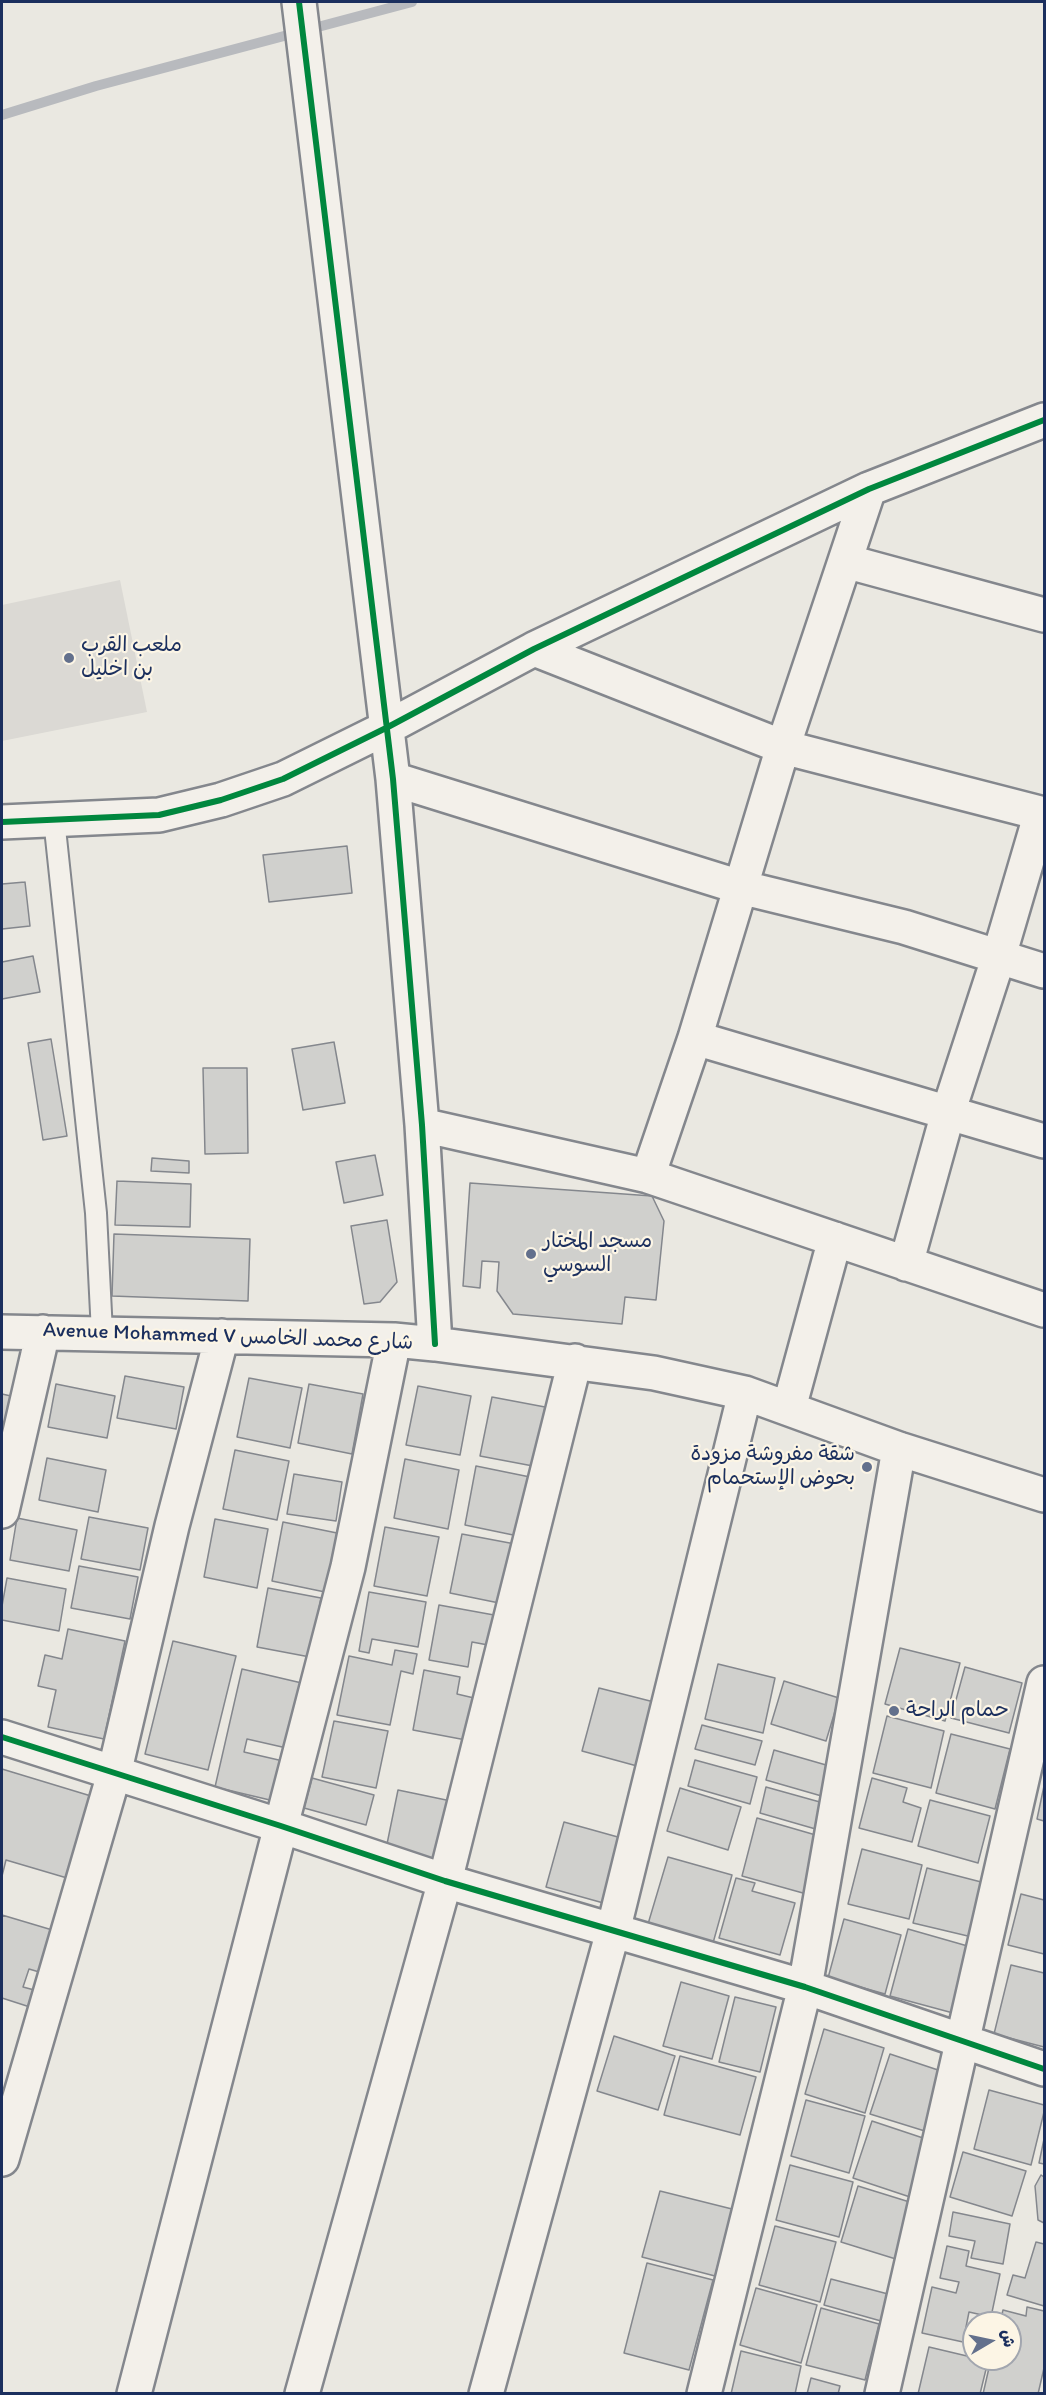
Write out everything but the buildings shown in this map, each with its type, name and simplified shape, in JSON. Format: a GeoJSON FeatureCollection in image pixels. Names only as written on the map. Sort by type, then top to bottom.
{"type":"FeatureCollection","features":[{"type":"Feature","properties":{"kind":"street"},"geometry":{"type":"LineString","coordinates":[[299,2],[388,727],[422,1125],[435,1344]]}},
{"type":"Feature","properties":{"kind":"street"},"geometry":{"type":"LineString","coordinates":[[2,822],[159,815],[221,800],[283,779],[388,727],[534,649],[868,489],[1044,420]]}},
{"type":"Feature","properties":{"kind":"street"},"geometry":{"type":"LineString","coordinates":[[648,1176],[694,1038],[783,747],[868,489]]}},
{"type":"Feature","properties":{"kind":"street"},"geometry":{"type":"LineString","coordinates":[[845,561],[1044,615]]}},
{"type":"Feature","properties":{"kind":"street"},"geometry":{"type":"LineString","coordinates":[[534,649],[783,747],[1043,814],[948,1113],[906,1264]]}},
{"type":"Feature","properties":{"kind":"street"},"geometry":{"type":"LineString","coordinates":[[393,779],[740,886],[904,927],[1044,971]]}},
{"type":"Feature","properties":{"kind":"street"},"geometry":{"type":"LineString","coordinates":[[694,1038],[1044,1142]]}},
{"type":"Feature","properties":{"kind":"street"},"geometry":{"type":"LineString","coordinates":[[422,1125],[648,1176],[1044,1311]]}},
{"type":"Feature","properties":{"kind":"street"},"geometry":{"type":"LineString","coordinates":[[789,1408],[835,1239]]}},
{"type":"Feature","properties":{"kind":"street","name":"Avenue Mohammed V شارع محمد الخامس"},"geometry":{"type":"LineString","coordinates":[[2,1332],[394,1341],[575,1361],[654,1373],[745,1393],[899,1449],[1044,1495]]}},
{"type":"Feature","properties":{"kind":"street"},"geometry":{"type":"LineString","coordinates":[[2,1511],[43,1332]]}},
{"type":"Feature","properties":{"kind":"street"},"geometry":{"type":"LineString","coordinates":[[2,2159],[114,1774],[172,1526],[222,1336]]}},
{"type":"Feature","properties":{"kind":"street"},"geometry":{"type":"LineString","coordinates":[[134,2394],[348,1567],[394,1341]]}},
{"type":"Feature","properties":{"kind":"street"},"geometry":{"type":"LineString","coordinates":[[302,2394],[445,1881],[575,1361]]}},
{"type":"Feature","properties":{"kind":"street"},"geometry":{"type":"LineString","coordinates":[[486,2394],[613,1931],[745,1393]]}},
{"type":"Feature","properties":{"kind":"street"},"geometry":{"type":"LineString","coordinates":[[705,2394],[805,1987],[899,1449]]}},
{"type":"Feature","properties":{"kind":"street"},"geometry":{"type":"LineString","coordinates":[[882,2394],[1044,1683]]}},
{"type":"Feature","properties":{"kind":"street"},"geometry":{"type":"LineString","coordinates":[[2,1737],[445,1881],[805,1987],[1044,2069]]}},
{"type":"Feature","properties":{"kind":"lane"},"geometry":{"type":"LineString","coordinates":[[54,819],[96,1213],[102,1333]]}},
{"type":"Feature","properties":{"kind":"shaded area","name":"ملعب القرب بن اخليل"},"geometry":{"type":"Polygon","coordinates":[[[120,580],[147,712],[2,741],[2,605],[120,580]]]}},
{"type":"Feature","properties":{"kind":"waterway"},"geometry":{"type":"LineString","coordinates":[[2,115],[96,86],[412,2]]}},
{"type":"Feature","properties":{"kind":"cycle path"},"geometry":{"type":"LineString","coordinates":[[299,2],[393,779],[422,1125],[435,1344]]}},
{"type":"Feature","properties":{"kind":"cycle path"},"geometry":{"type":"LineString","coordinates":[[2,822],[159,815],[221,800],[283,779],[388,727],[534,649],[869,489],[1044,420]]}},
{"type":"Feature","properties":{"kind":"cycle path"},"geometry":{"type":"LineString","coordinates":[[2,1737],[445,1881],[805,1987],[1044,2069]]}},
{"type":"Feature","properties":{"kind":"place","name":"ملعب القرب بن اخليل"},"geometry":{"type":"Point","coordinates":[69,658]}},
{"type":"Feature","properties":{"kind":"place","name":"مسجد المختار السوسي"},"geometry":{"type":"Point","coordinates":[531,1254]}},
{"type":"Feature","properties":{"kind":"place","name":"شقة مفروشة مزودة بحوض الإستحمام"},"geometry":{"type":"Point","coordinates":[867,1467]}},
{"type":"Feature","properties":{"kind":"place","name":"حمام الراحة"},"geometry":{"type":"Point","coordinates":[894,1711]}}]}
